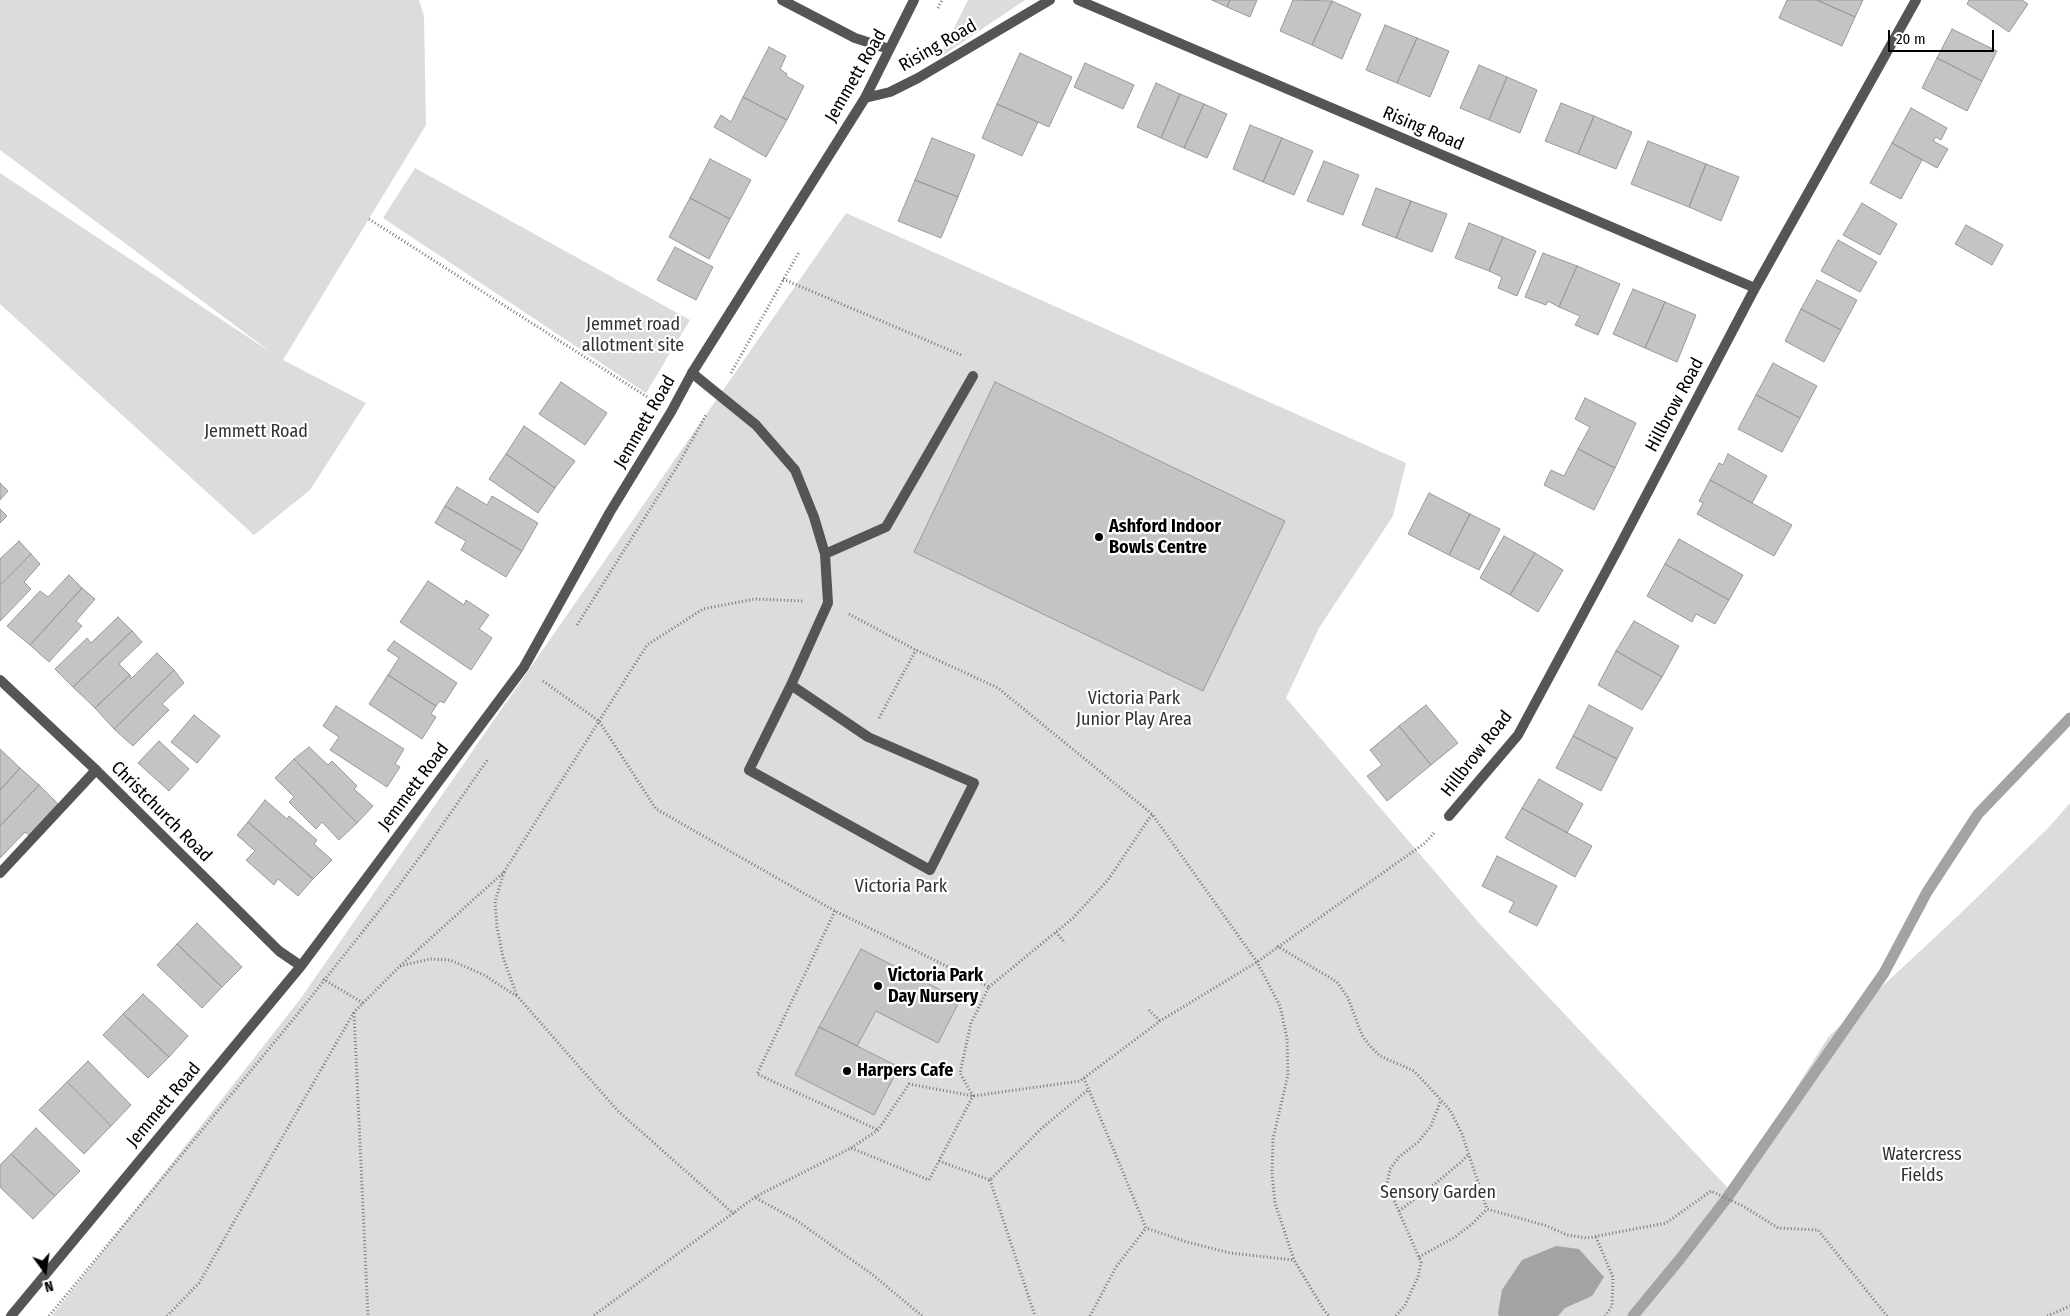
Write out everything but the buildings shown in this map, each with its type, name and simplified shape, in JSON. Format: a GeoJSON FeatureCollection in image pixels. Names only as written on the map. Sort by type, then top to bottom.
{"type":"FeatureCollection","features":[{"type":"Feature","properties":{"kind":"street"},"geometry":{"type":"LineString","coordinates":[[782,0],[855,38],[889,49]]}},
{"type":"Feature","properties":{"kind":"street","name":"Jemmett Road"},"geometry":{"type":"LineString","coordinates":[[11,1316],[301,966],[524,667],[610,512],[671,412],[692,373],[865,98],[914,0]]}},
{"type":"Feature","properties":{"kind":"street","name":"Rising Road"},"geometry":{"type":"LineString","coordinates":[[865,98],[890,92],[918,78],[1050,0]]}},
{"type":"Feature","properties":{"kind":"street","name":"Rising Road"},"geometry":{"type":"LineString","coordinates":[[1078,0],[1755,288]]}},
{"type":"Feature","properties":{"kind":"street","name":"Hillbrow Road"},"geometry":{"type":"LineString","coordinates":[[1449,816],[1518,734],[1618,550],[1755,288],[1916,0]]}},
{"type":"Feature","properties":{"kind":"street"},"geometry":{"type":"LineString","coordinates":[[692,373],[756,425],[795,470],[814,517],[825,554],[828,602],[791,686],[749,770],[930,870],[974,783],[868,736],[791,686]]}},
{"type":"Feature","properties":{"kind":"street"},"geometry":{"type":"LineString","coordinates":[[825,554],[886,527],[973,376]]}},
{"type":"Feature","properties":{"kind":"street","name":"Christchurch Road"},"geometry":{"type":"LineString","coordinates":[[0,680],[96,770],[279,951],[301,966]]}},
{"type":"Feature","properties":{"kind":"street"},"geometry":{"type":"LineString","coordinates":[[0,873],[96,770]]}},
{"type":"Feature","properties":{"kind":"path"},"geometry":{"type":"LineString","coordinates":[[369,219],[671,412]]}},
{"type":"Feature","properties":{"kind":"path"},"geometry":{"type":"LineString","coordinates":[[757,269],[972,360],[973,376]]}},
{"type":"Feature","properties":{"kind":"path"},"geometry":{"type":"LineString","coordinates":[[518,997],[503,956],[494,902],[504,872],[647,645],[703,609],[755,599],[828,602],[916,650],[998,688],[1152,814],[1257,962],[1280,1006],[1287,1038],[1288,1075],[1273,1139],[1272,1172],[1275,1203],[1294,1260],[1329,1316]]}},
{"type":"Feature","properties":{"kind":"path"},"geometry":{"type":"LineString","coordinates":[[868,736],[916,650]]}},
{"type":"Feature","properties":{"kind":"path"},"geometry":{"type":"LineString","coordinates":[[524,667],[599,721],[656,810],[835,912],[989,986]]}},
{"type":"Feature","properties":{"kind":"path"},"geometry":{"type":"LineString","coordinates":[[973,1096],[960,1073],[971,1023],[989,986],[1072,918],[1108,880],[1152,814]]}},
{"type":"Feature","properties":{"kind":"path"},"geometry":{"type":"LineString","coordinates":[[593,1316],[756,1198],[850,1148],[878,1130],[909,1084],[973,1096],[1080,1081],[1160,1021],[1257,962],[1425,842],[1449,816]]}},
{"type":"Feature","properties":{"kind":"path"},"geometry":{"type":"LineString","coordinates":[[167,1316],[199,1283],[354,1012],[400,966],[504,872]]}},
{"type":"Feature","properties":{"kind":"path"},"geometry":{"type":"LineString","coordinates":[[835,912],[757,1074],[878,1130]]}},
{"type":"Feature","properties":{"kind":"path"},"geometry":{"type":"LineString","coordinates":[[1055,932],[1065,943]]}},
{"type":"Feature","properties":{"kind":"path"},"geometry":{"type":"LineString","coordinates":[[1277,946],[1337,982],[1348,998],[1362,1035],[1369,1044],[1380,1056],[1414,1071],[1441,1100],[1457,1124],[1487,1209]]}},
{"type":"Feature","properties":{"kind":"path"},"geometry":{"type":"LineString","coordinates":[[400,966],[430,959],[450,960],[484,975],[518,997],[618,1111],[734,1214]]}},
{"type":"Feature","properties":{"kind":"path"},"geometry":{"type":"LineString","coordinates":[[301,966],[363,1003]]}},
{"type":"Feature","properties":{"kind":"path"},"geometry":{"type":"LineString","coordinates":[[1149,1010],[1160,1021]]}},
{"type":"Feature","properties":{"kind":"path"},"geometry":{"type":"LineString","coordinates":[[354,1012],[368,1316]]}},
{"type":"Feature","properties":{"kind":"path"},"geometry":{"type":"LineString","coordinates":[[1084,1078],[1146,1228],[1187,1242],[1230,1253],[1294,1260]]}},
{"type":"Feature","properties":{"kind":"path"},"geometry":{"type":"LineString","coordinates":[[990,1180],[1041,1129],[1089,1089]]}},
{"type":"Feature","properties":{"kind":"path"},"geometry":{"type":"LineString","coordinates":[[850,1148],[928,1180],[973,1096]]}},
{"type":"Feature","properties":{"kind":"path"},"geometry":{"type":"LineString","coordinates":[[1396,1316],[1404,1306],[1418,1277],[1421,1262],[1386,1184],[1390,1169],[1399,1157],[1418,1142],[1431,1126],[1441,1100]]}},
{"type":"Feature","properties":{"kind":"path"},"geometry":{"type":"LineString","coordinates":[[1398,1210],[1436,1183],[1468,1154]]}},
{"type":"Feature","properties":{"kind":"path"},"geometry":{"type":"LineString","coordinates":[[939,1161],[990,1180]]}},
{"type":"Feature","properties":{"kind":"path"},"geometry":{"type":"LineString","coordinates":[[990,1180],[1035,1316]]}},
{"type":"Feature","properties":{"kind":"path"},"geometry":{"type":"LineString","coordinates":[[1487,1209],[1548,1226],[1567,1235],[1588,1238],[1666,1223],[1711,1191],[1743,1206],[1778,1228],[1818,1230],[1887,1316]]}},
{"type":"Feature","properties":{"kind":"path"},"geometry":{"type":"LineString","coordinates":[[756,1198],[796,1220],[873,1275],[922,1316]]}},
{"type":"Feature","properties":{"kind":"path"},"geometry":{"type":"LineString","coordinates":[[1419,1257],[1455,1237],[1487,1209]]}},
{"type":"Feature","properties":{"kind":"path"},"geometry":{"type":"LineString","coordinates":[[1090,1316],[1116,1267],[1146,1228]]}},
{"type":"Feature","properties":{"kind":"path"},"geometry":{"type":"LineString","coordinates":[[1596,1237],[1613,1277],[1612,1306],[1605,1316]]}},
{"type":"Feature","properties":{"kind":"path"},"geometry":{"type":"LineString","coordinates":[[2047,1316],[2070,1306]]}},
{"type":"Feature","properties":{"kind":"green space"},"geometry":{"type":"Polygon","coordinates":[[[0,0],[419,0],[424,16],[426,125],[283,360],[366,403],[310,490],[254,535],[0,304],[0,173],[272,353],[0,150],[0,0]]]}},
{"type":"Feature","properties":{"kind":"green space"},"geometry":{"type":"Polygon","coordinates":[[[968,0],[1025,0],[942,56],[942,52],[968,0]]]}},
{"type":"Feature","properties":{"kind":"green space","name":"Jemmet road allotment site"},"geometry":{"type":"Polygon","coordinates":[[[415,168],[690,320],[646,393],[383,218],[415,168]]]}},
{"type":"Feature","properties":{"kind":"green space","name":"Victoria Park"},"geometry":{"type":"Polygon","coordinates":[[[846,213],[1406,463],[1393,516],[1319,628],[1286,698],[1479,923],[1727,1187],[1727,1197],[1829,1036],[1962,912],[2049,827],[2070,803],[2070,1316],[52,1316],[301,998],[846,213]]]}},
{"type":"Feature","properties":{"kind":"shaded area"},"geometry":{"type":"Polygon","coordinates":[[[1556,1246],[1579,1249],[1604,1277],[1592,1296],[1565,1308],[1558,1316],[1499,1316],[1502,1290],[1522,1260],[1556,1246]]]}},
{"type":"Feature","properties":{"kind":"waterway"},"geometry":{"type":"LineString","coordinates":[[1633,1316],[1727,1198],[1884,973],[1927,892],[1978,814],[2070,718]]}},
{"type":"Feature","properties":{"kind":"place","name":"Ashford Indoor Bowls Centre"},"geometry":{"type":"Point","coordinates":[1099,537]}},
{"type":"Feature","properties":{"kind":"place","name":"Victoria Park Day Nursery"},"geometry":{"type":"Point","coordinates":[878,986]}},
{"type":"Feature","properties":{"kind":"place","name":"Harpers Cafe"},"geometry":{"type":"Point","coordinates":[847,1071]}},
{"type":"Feature","properties":{"kind":"park label","name":"Victoria Park Junior Play Area"},"geometry":{"type":"Point","coordinates":[1134,710]}},
{"type":"Feature","properties":{"kind":"park label","name":"Watercress Fields"},"geometry":{"type":"Point","coordinates":[1922,1165]}},
{"type":"Feature","properties":{"kind":"park label","name":"Sensory Garden"},"geometry":{"type":"Point","coordinates":[1438,1193]}}]}
